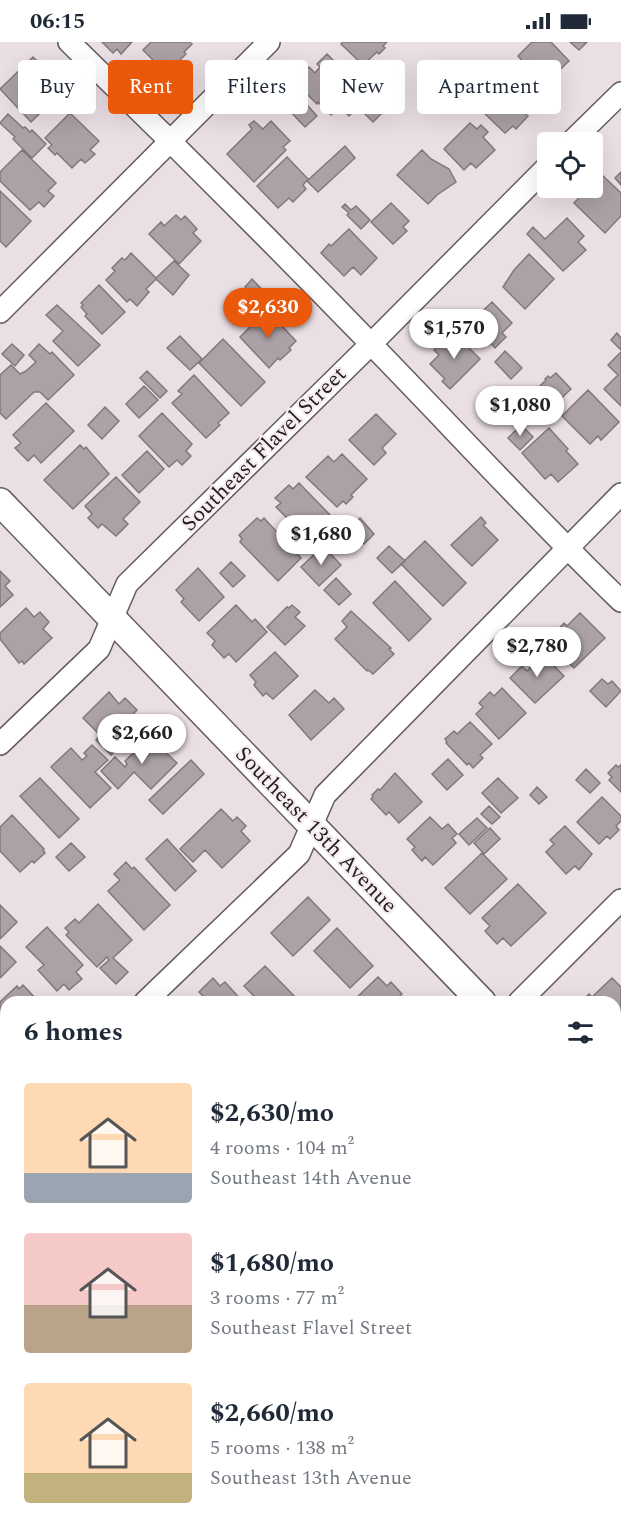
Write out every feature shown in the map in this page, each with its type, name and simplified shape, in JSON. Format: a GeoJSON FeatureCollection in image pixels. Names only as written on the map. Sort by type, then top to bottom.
{"type":"FeatureCollection","features":[{"type":"Feature","properties":{"kind":"street"},"geometry":{"type":"LineString","coordinates":[[69,42],[371,344],[566,548],[621,601]]}},
{"type":"Feature","properties":{"kind":"street"},"geometry":{"type":"LineString","coordinates":[[0,312],[269,42]]}},
{"type":"Feature","properties":{"kind":"street"},"geometry":{"type":"LineString","coordinates":[[581,132],[621,93]]}},
{"type":"Feature","properties":{"kind":"street","name":"Southeast Flavel Street"},"geometry":{"type":"LineString","coordinates":[[0,744],[99,649],[127,584],[537,177]]}},
{"type":"Feature","properties":{"kind":"street"},"geometry":{"type":"LineString","coordinates":[[150,996],[299,854],[326,795],[621,494]]}},
{"type":"Feature","properties":{"kind":"street","name":"Southeast 13th Avenue"},"geometry":{"type":"LineString","coordinates":[[0,502],[476,996]]}},
{"type":"Feature","properties":{"kind":"street"},"geometry":{"type":"LineString","coordinates":[[525,996],[621,900]]}},
{"type":"Feature","properties":{"kind":"building"},"geometry":{"type":"Polygon","coordinates":[[[102,42],[132,42],[121,54],[117,49],[113,53],[102,42]]]}},
{"type":"Feature","properties":{"kind":"building"},"geometry":{"type":"Polygon","coordinates":[[[151,42],[189,42],[192,44],[180,60],[153,60],[143,50],[151,42]]]}},
{"type":"Feature","properties":{"kind":"building"},"geometry":{"type":"Polygon","coordinates":[[[343,42],[387,42],[379,54],[377,52],[368,60],[358,60],[341,44],[343,42]]]}},
{"type":"Feature","properties":{"kind":"building"},"geometry":{"type":"Polygon","coordinates":[[[532,42],[551,42],[569,61],[561,69],[561,60],[522,60],[518,56],[532,42]]]}},
{"type":"Feature","properties":{"kind":"building"},"geometry":{"type":"Polygon","coordinates":[[[570,42],[587,42],[579,50],[570,42]]]}},
{"type":"Feature","properties":{"kind":"building"},"geometry":{"type":"Polygon","coordinates":[[[327,54],[333,60],[321,60],[327,54]]]}},
{"type":"Feature","properties":{"kind":"building"},"geometry":{"type":"Polygon","coordinates":[[[320,67],[320,104],[308,95],[308,68],[315,73],[320,67]]]}},
{"type":"Feature","properties":{"kind":"building"},"geometry":{"type":"Polygon","coordinates":[[[18,72],[18,108],[0,89],[18,72]]]}},
{"type":"Feature","properties":{"kind":"building"},"geometry":{"type":"Polygon","coordinates":[[[308,106],[317,116],[305,127],[293,114],[308,114],[308,106]]]}},
{"type":"Feature","properties":{"kind":"building"},"geometry":{"type":"Polygon","coordinates":[[[8,114],[23,128],[25,127],[30,132],[32,130],[46,144],[32,158],[0,123],[8,114]]]}},
{"type":"Feature","properties":{"kind":"building"},"geometry":{"type":"Polygon","coordinates":[[[23,114],[39,114],[31,122],[23,114]]]}},
{"type":"Feature","properties":{"kind":"building"},"geometry":{"type":"Polygon","coordinates":[[[71,114],[99,141],[90,150],[95,154],[85,163],[81,159],[72,168],[57,153],[55,155],[48,148],[52,145],[45,138],[71,114]]]}},
{"type":"Feature","properties":{"kind":"building"},"geometry":{"type":"Polygon","coordinates":[[[365,114],[381,114],[373,122],[365,114]]]}},
{"type":"Feature","properties":{"kind":"building"},"geometry":{"type":"Polygon","coordinates":[[[485,114],[525,114],[528,116],[516,129],[513,126],[505,133],[485,114]]]}},
{"type":"Feature","properties":{"kind":"building"},"geometry":{"type":"Polygon","coordinates":[[[254,121],[263,129],[271,121],[290,141],[283,147],[286,150],[254,182],[227,154],[252,129],[249,125],[254,121]]]}},
{"type":"Feature","properties":{"kind":"building"},"geometry":{"type":"Polygon","coordinates":[[[470,123],[477,129],[481,125],[488,132],[483,137],[495,150],[476,168],[471,163],[464,170],[444,149],[470,123]]]}},
{"type":"Feature","properties":{"kind":"building"},"geometry":{"type":"Polygon","coordinates":[[[345,146],[355,158],[318,192],[307,181],[345,146]]]}},
{"type":"Feature","properties":{"kind":"building"},"geometry":{"type":"Polygon","coordinates":[[[22,150],[56,183],[48,191],[54,196],[44,207],[39,202],[30,210],[0,181],[0,172],[22,150]]]}},
{"type":"Feature","properties":{"kind":"building"},"geometry":{"type":"Polygon","coordinates":[[[422,150],[431,159],[449,169],[456,182],[428,204],[397,175],[422,150]]]}},
{"type":"Feature","properties":{"kind":"building"},"geometry":{"type":"Polygon","coordinates":[[[287,157],[308,179],[303,185],[306,189],[293,202],[289,198],[278,208],[257,186],[287,157]]]}},
{"type":"Feature","properties":{"kind":"building"},"geometry":{"type":"Polygon","coordinates":[[[621,172],[621,185],[615,178],[621,172]]]}},
{"type":"Feature","properties":{"kind":"building"},"geometry":{"type":"Polygon","coordinates":[[[603,176],[621,193],[621,216],[605,233],[574,203],[579,198],[603,198],[603,176]]]}},
{"type":"Feature","properties":{"kind":"building"},"geometry":{"type":"Polygon","coordinates":[[[0,191],[31,221],[6,247],[0,241],[0,191]]]}},
{"type":"Feature","properties":{"kind":"building"},"geometry":{"type":"Polygon","coordinates":[[[391,203],[409,221],[403,227],[407,231],[393,244],[371,222],[391,203]]]}},
{"type":"Feature","properties":{"kind":"building"},"geometry":{"type":"Polygon","coordinates":[[[345,204],[351,210],[356,206],[370,220],[361,229],[347,215],[349,213],[342,207],[345,204]]]}},
{"type":"Feature","properties":{"kind":"building"},"geometry":{"type":"Polygon","coordinates":[[[176,215],[181,220],[185,216],[197,229],[193,233],[201,241],[179,264],[149,234],[161,222],[164,226],[176,215]]]}},
{"type":"Feature","properties":{"kind":"building"},"geometry":{"type":"Polygon","coordinates":[[[567,218],[584,236],[578,242],[586,250],[563,271],[527,234],[533,227],[545,239],[567,218]]]}},
{"type":"Feature","properties":{"kind":"building"},"geometry":{"type":"Polygon","coordinates":[[[349,229],[377,258],[361,275],[353,267],[344,276],[321,253],[349,229]]]}},
{"type":"Feature","properties":{"kind":"building"},"geometry":{"type":"Polygon","coordinates":[[[131,253],[156,278],[174,261],[189,275],[173,295],[156,279],[146,289],[149,292],[137,306],[130,299],[127,302],[106,280],[115,271],[112,268],[131,253]]]}},
{"type":"Feature","properties":{"kind":"building"},"geometry":{"type":"Polygon","coordinates":[[[529,254],[554,279],[525,309],[503,287],[514,270],[529,254]]]}},
{"type":"Feature","properties":{"kind":"building"},"geometry":{"type":"Polygon","coordinates":[[[252,279],[266,294],[259,301],[245,287],[252,279]]]}},
{"type":"Feature","properties":{"kind":"building"},"geometry":{"type":"Polygon","coordinates":[[[99,285],[125,312],[102,334],[85,316],[87,314],[81,307],[83,305],[81,303],[99,285]]]}},
{"type":"Feature","properties":{"kind":"building"},"geometry":{"type":"Polygon","coordinates":[[[492,302],[512,323],[502,333],[506,337],[495,348],[491,343],[489,345],[469,324],[492,302]]]}},
{"type":"Feature","properties":{"kind":"building"},"geometry":{"type":"Polygon","coordinates":[[[57,305],[100,345],[78,366],[53,341],[63,331],[46,315],[57,305]]]}},
{"type":"Feature","properties":{"kind":"building"},"geometry":{"type":"Polygon","coordinates":[[[267,310],[296,341],[289,348],[291,350],[280,360],[278,358],[269,368],[240,337],[267,310]]]}},
{"type":"Feature","properties":{"kind":"building"},"geometry":{"type":"Polygon","coordinates":[[[452,331],[480,359],[450,389],[442,381],[445,379],[430,364],[439,355],[434,350],[452,331]]]}},
{"type":"Feature","properties":{"kind":"building"},"geometry":{"type":"Polygon","coordinates":[[[617,333],[621,338],[621,350],[611,340],[617,333]]]}},
{"type":"Feature","properties":{"kind":"building"},"geometry":{"type":"Polygon","coordinates":[[[180,336],[202,359],[190,370],[167,348],[180,336]]]}},
{"type":"Feature","properties":{"kind":"building"},"geometry":{"type":"Polygon","coordinates":[[[223,339],[265,382],[241,406],[199,363],[223,339]]]}},
{"type":"Feature","properties":{"kind":"building"},"geometry":{"type":"Polygon","coordinates":[[[12,344],[24,355],[15,366],[2,354],[12,344]]]}},
{"type":"Feature","properties":{"kind":"building"},"geometry":{"type":"Polygon","coordinates":[[[39,344],[50,354],[52,352],[74,375],[48,400],[40,392],[34,392],[6,419],[0,413],[0,375],[11,365],[20,374],[26,371],[36,362],[29,355],[39,344]]]}},
{"type":"Feature","properties":{"kind":"building"},"geometry":{"type":"Polygon","coordinates":[[[505,351],[522,368],[511,379],[495,362],[505,351]]]}},
{"type":"Feature","properties":{"kind":"building"},"geometry":{"type":"Polygon","coordinates":[[[621,352],[621,406],[604,389],[618,375],[608,365],[621,352]]]}},
{"type":"Feature","properties":{"kind":"building"},"geometry":{"type":"Polygon","coordinates":[[[147,371],[167,391],[160,398],[140,378],[147,371]]]}},
{"type":"Feature","properties":{"kind":"building"},"geometry":{"type":"Polygon","coordinates":[[[556,373],[571,389],[545,414],[529,397],[548,376],[550,378],[556,373]]]}},
{"type":"Feature","properties":{"kind":"building"},"geometry":{"type":"Polygon","coordinates":[[[194,375],[229,413],[206,438],[172,403],[182,394],[178,391],[194,375]]]}},
{"type":"Feature","properties":{"kind":"building"},"geometry":{"type":"Polygon","coordinates":[[[144,386],[158,400],[139,418],[126,404],[144,386]]]}},
{"type":"Feature","properties":{"kind":"building"},"geometry":{"type":"Polygon","coordinates":[[[588,390],[619,422],[601,440],[598,436],[590,444],[562,416],[588,390]]]}},
{"type":"Feature","properties":{"kind":"building"},"geometry":{"type":"Polygon","coordinates":[[[520,395],[534,410],[517,426],[503,411],[520,395]]]}},
{"type":"Feature","properties":{"kind":"building"},"geometry":{"type":"Polygon","coordinates":[[[46,403],[74,431],[41,463],[34,455],[28,461],[15,448],[21,443],[13,435],[46,403]]]}},
{"type":"Feature","properties":{"kind":"building"},"geometry":{"type":"Polygon","coordinates":[[[105,407],[119,421],[102,439],[88,425],[105,407]]]}},
{"type":"Feature","properties":{"kind":"building"},"geometry":{"type":"Polygon","coordinates":[[[162,413],[192,444],[186,451],[191,456],[182,465],[177,460],[169,467],[139,436],[162,413]]]}},
{"type":"Feature","properties":{"kind":"building"},"geometry":{"type":"Polygon","coordinates":[[[376,414],[396,434],[382,448],[386,453],[374,465],[349,440],[376,414]]]}},
{"type":"Feature","properties":{"kind":"building"},"geometry":{"type":"Polygon","coordinates":[[[521,425],[533,437],[520,450],[508,438],[521,425]]]}},
{"type":"Feature","properties":{"kind":"building"},"geometry":{"type":"Polygon","coordinates":[[[549,428],[578,464],[558,482],[551,474],[545,479],[522,453],[549,428]]]}},
{"type":"Feature","properties":{"kind":"building"},"geometry":{"type":"Polygon","coordinates":[[[80,445],[84,449],[86,447],[109,474],[73,509],[44,480],[80,445]]]}},
{"type":"Feature","properties":{"kind":"building"},"geometry":{"type":"Polygon","coordinates":[[[147,451],[164,469],[139,493],[122,475],[147,451]]]}},
{"type":"Feature","properties":{"kind":"building"},"geometry":{"type":"Polygon","coordinates":[[[342,454],[367,479],[351,495],[353,497],[346,504],[343,501],[337,507],[306,477],[328,456],[334,462],[342,454]]]}},
{"type":"Feature","properties":{"kind":"building"},"geometry":{"type":"Polygon","coordinates":[[[116,477],[140,502],[123,519],[128,524],[116,536],[102,524],[98,528],[88,518],[92,514],[85,506],[116,477]]]}},
{"type":"Feature","properties":{"kind":"building"},"geometry":{"type":"Polygon","coordinates":[[[299,483],[330,515],[317,527],[320,530],[312,538],[309,534],[306,537],[276,507],[281,503],[275,498],[289,485],[293,489],[299,483]]]}},
{"type":"Feature","properties":{"kind":"building"},"geometry":{"type":"Polygon","coordinates":[[[481,517],[486,523],[483,525],[498,540],[472,566],[451,545],[481,517]]]}},
{"type":"Feature","properties":{"kind":"building"},"geometry":{"type":"Polygon","coordinates":[[[257,518],[261,521],[264,518],[301,558],[278,581],[240,542],[242,539],[239,535],[257,518]]]}},
{"type":"Feature","properties":{"kind":"building"},"geometry":{"type":"Polygon","coordinates":[[[360,518],[374,534],[364,544],[349,529],[360,518]]]}},
{"type":"Feature","properties":{"kind":"building"},"geometry":{"type":"Polygon","coordinates":[[[425,541],[466,583],[443,606],[401,564],[425,541]]]}},
{"type":"Feature","properties":{"kind":"building"},"geometry":{"type":"Polygon","coordinates":[[[323,546],[341,565],[319,586],[301,567],[323,546]]]}},
{"type":"Feature","properties":{"kind":"building"},"geometry":{"type":"Polygon","coordinates":[[[389,546],[405,561],[392,573],[377,558],[389,546]]]}},
{"type":"Feature","properties":{"kind":"building"},"geometry":{"type":"Polygon","coordinates":[[[231,562],[245,576],[233,587],[220,573],[231,562]]]}},
{"type":"Feature","properties":{"kind":"building"},"geometry":{"type":"Polygon","coordinates":[[[198,568],[224,597],[199,621],[181,602],[184,599],[176,590],[198,568]]]}},
{"type":"Feature","properties":{"kind":"building"},"geometry":{"type":"Polygon","coordinates":[[[0,571],[10,581],[5,586],[13,595],[0,607],[0,571]]]}},
{"type":"Feature","properties":{"kind":"building"},"geometry":{"type":"Polygon","coordinates":[[[336,578],[351,594],[339,605],[324,590],[336,578]]]}},
{"type":"Feature","properties":{"kind":"building"},"geometry":{"type":"Polygon","coordinates":[[[395,581],[431,619],[409,641],[373,603],[395,581]]]}},
{"type":"Feature","properties":{"kind":"building"},"geometry":{"type":"Polygon","coordinates":[[[236,605],[252,622],[255,619],[267,632],[236,662],[229,654],[224,658],[212,645],[215,641],[207,633],[236,605]]]}},
{"type":"Feature","properties":{"kind":"building"},"geometry":{"type":"Polygon","coordinates":[[[292,605],[300,612],[295,617],[305,626],[285,645],[267,627],[287,607],[292,605]]]}},
{"type":"Feature","properties":{"kind":"building"},"geometry":{"type":"Polygon","coordinates":[[[26,608],[34,617],[40,612],[49,622],[43,629],[52,638],[24,664],[22,661],[19,663],[0,639],[0,633],[26,608]]]}},
{"type":"Feature","properties":{"kind":"building"},"geometry":{"type":"Polygon","coordinates":[[[351,611],[391,648],[389,649],[394,654],[373,674],[367,671],[335,639],[347,627],[342,621],[351,611]]]}},
{"type":"Feature","properties":{"kind":"building"},"geometry":{"type":"Polygon","coordinates":[[[580,613],[605,638],[574,668],[547,641],[564,623],[567,626],[580,613]]]}},
{"type":"Feature","properties":{"kind":"building"},"geometry":{"type":"Polygon","coordinates":[[[275,652],[298,676],[273,699],[266,693],[263,696],[254,685],[256,682],[250,675],[275,652]]]}},
{"type":"Feature","properties":{"kind":"building"},"geometry":{"type":"Polygon","coordinates":[[[541,653],[564,676],[535,703],[510,678],[522,666],[527,671],[537,661],[534,659],[541,653]]]}},
{"type":"Feature","properties":{"kind":"building"},"geometry":{"type":"Polygon","coordinates":[[[602,679],[608,684],[612,681],[621,691],[606,707],[590,691],[602,679]]]}},
{"type":"Feature","properties":{"kind":"building"},"geometry":{"type":"Polygon","coordinates":[[[502,688],[526,713],[499,739],[476,714],[483,707],[479,703],[490,692],[494,696],[502,688]]]}},
{"type":"Feature","properties":{"kind":"building"},"geometry":{"type":"Polygon","coordinates":[[[315,690],[329,703],[334,698],[344,709],[311,740],[289,715],[315,690]]]}},
{"type":"Feature","properties":{"kind":"building"},"geometry":{"type":"Polygon","coordinates":[[[109,692],[119,704],[125,698],[137,710],[131,716],[141,726],[111,755],[96,740],[100,735],[83,718],[109,692]]]}},
{"type":"Feature","properties":{"kind":"building"},"geometry":{"type":"Polygon","coordinates":[[[470,722],[492,744],[480,755],[483,758],[473,768],[469,763],[467,765],[446,743],[445,739],[454,731],[457,734],[470,722]]]}},
{"type":"Feature","properties":{"kind":"building"},"geometry":{"type":"Polygon","coordinates":[[[153,734],[166,747],[163,750],[177,763],[151,789],[134,772],[118,789],[101,771],[115,757],[125,767],[127,764],[125,761],[153,734]]]}},
{"type":"Feature","properties":{"kind":"building"},"geometry":{"type":"Polygon","coordinates":[[[92,745],[108,760],[95,772],[111,788],[90,808],[51,767],[71,748],[82,760],[87,756],[84,753],[92,745]]]}},
{"type":"Feature","properties":{"kind":"building"},"geometry":{"type":"Polygon","coordinates":[[[448,759],[463,775],[447,790],[432,774],[448,759]]]}},
{"type":"Feature","properties":{"kind":"building"},"geometry":{"type":"Polygon","coordinates":[[[191,760],[204,774],[163,814],[149,800],[191,760]]]}},
{"type":"Feature","properties":{"kind":"building"},"geometry":{"type":"Polygon","coordinates":[[[616,765],[618,767],[621,765],[621,792],[609,780],[612,777],[608,773],[616,765]]]}},
{"type":"Feature","properties":{"kind":"building"},"geometry":{"type":"Polygon","coordinates":[[[586,769],[600,783],[590,793],[576,780],[586,769]]]}},
{"type":"Feature","properties":{"kind":"building"},"geometry":{"type":"Polygon","coordinates":[[[395,773],[422,802],[399,823],[389,812],[386,815],[371,799],[372,795],[378,789],[380,790],[395,773]]]}},
{"type":"Feature","properties":{"kind":"building"},"geometry":{"type":"Polygon","coordinates":[[[40,778],[79,819],[59,838],[20,796],[40,778]]]}},
{"type":"Feature","properties":{"kind":"building"},"geometry":{"type":"Polygon","coordinates":[[[498,778],[518,798],[501,813],[482,793],[498,778]]]}},
{"type":"Feature","properties":{"kind":"building"},"geometry":{"type":"Polygon","coordinates":[[[537,787],[547,797],[539,804],[530,795],[537,787]]]}},
{"type":"Feature","properties":{"kind":"building"},"geometry":{"type":"Polygon","coordinates":[[[602,797],[621,816],[621,821],[616,826],[619,830],[610,839],[607,836],[599,844],[577,822],[602,797]]]}},
{"type":"Feature","properties":{"kind":"building"},"geometry":{"type":"Polygon","coordinates":[[[489,806],[500,817],[492,824],[481,814],[489,806]]]}},
{"type":"Feature","properties":{"kind":"building"},"geometry":{"type":"Polygon","coordinates":[[[221,809],[233,821],[237,817],[246,826],[241,831],[250,841],[222,868],[205,850],[193,862],[180,849],[221,809]]]}},
{"type":"Feature","properties":{"kind":"building"},"geometry":{"type":"Polygon","coordinates":[[[12,815],[44,849],[45,853],[20,872],[0,851],[0,827],[12,815]]]}},
{"type":"Feature","properties":{"kind":"building"},"geometry":{"type":"Polygon","coordinates":[[[430,817],[442,829],[448,824],[457,834],[452,838],[456,843],[433,865],[425,857],[422,861],[412,850],[415,847],[407,839],[430,817]]]}},
{"type":"Feature","properties":{"kind":"building"},"geometry":{"type":"Polygon","coordinates":[[[477,818],[487,828],[469,845],[459,834],[477,818]]]}},
{"type":"Feature","properties":{"kind":"building"},"geometry":{"type":"Polygon","coordinates":[[[565,826],[592,854],[579,870],[575,866],[566,874],[546,852],[554,844],[550,840],[565,826]]]}},
{"type":"Feature","properties":{"kind":"building"},"geometry":{"type":"Polygon","coordinates":[[[490,828],[500,839],[484,854],[474,843],[490,828]]]}},
{"type":"Feature","properties":{"kind":"building"},"geometry":{"type":"Polygon","coordinates":[[[167,839],[196,871],[175,891],[146,859],[167,839]]]}},
{"type":"Feature","properties":{"kind":"building"},"geometry":{"type":"Polygon","coordinates":[[[71,843],[85,857],[69,871],[56,857],[71,843]]]}},
{"type":"Feature","properties":{"kind":"building"},"geometry":{"type":"Polygon","coordinates":[[[482,853],[507,879],[470,914],[445,888],[482,853]]]}},
{"type":"Feature","properties":{"kind":"building"},"geometry":{"type":"Polygon","coordinates":[[[126,862],[132,869],[134,867],[170,905],[144,930],[108,891],[120,880],[114,874],[126,862]]]}},
{"type":"Feature","properties":{"kind":"building"},"geometry":{"type":"Polygon","coordinates":[[[518,884],[546,913],[511,946],[503,938],[497,944],[485,931],[490,926],[482,918],[518,884]]]}},
{"type":"Feature","properties":{"kind":"building"},"geometry":{"type":"Polygon","coordinates":[[[308,897],[330,920],[293,956],[271,933],[308,897]]]}},
{"type":"Feature","properties":{"kind":"building"},"geometry":{"type":"Polygon","coordinates":[[[98,904],[132,940],[113,958],[128,972],[116,984],[100,968],[109,960],[107,957],[97,967],[66,935],[69,932],[65,928],[75,919],[79,923],[98,904]]]}},
{"type":"Feature","properties":{"kind":"building"},"geometry":{"type":"Polygon","coordinates":[[[0,905],[17,922],[0,939],[0,905]]]}},
{"type":"Feature","properties":{"kind":"building"},"geometry":{"type":"Polygon","coordinates":[[[47,927],[83,965],[76,972],[82,979],[69,990],[64,984],[57,991],[38,970],[44,965],[26,947],[47,927]]]}},
{"type":"Feature","properties":{"kind":"building"},"geometry":{"type":"Polygon","coordinates":[[[337,928],[373,966],[350,988],[314,951],[337,928]]]}},
{"type":"Feature","properties":{"kind":"building"},"geometry":{"type":"Polygon","coordinates":[[[0,946],[16,962],[0,978],[0,946]]]}},
{"type":"Feature","properties":{"kind":"building"},"geometry":{"type":"Polygon","coordinates":[[[265,966],[294,996],[254,996],[244,986],[265,966]]]}},
{"type":"Feature","properties":{"kind":"building"},"geometry":{"type":"Polygon","coordinates":[[[378,977],[387,986],[391,982],[402,994],[400,996],[358,996],[378,977]]]}},
{"type":"Feature","properties":{"kind":"building"},"geometry":{"type":"Polygon","coordinates":[[[213,978],[220,986],[225,982],[238,996],[203,996],[199,992],[213,978]]]}},
{"type":"Feature","properties":{"kind":"building"},"geometry":{"type":"Polygon","coordinates":[[[612,978],[621,987],[621,996],[593,996],[612,978]]]}},
{"type":"Feature","properties":{"kind":"building"},"geometry":{"type":"Polygon","coordinates":[[[23,985],[33,996],[6,996],[17,986],[19,989],[23,985]]]}}]}
